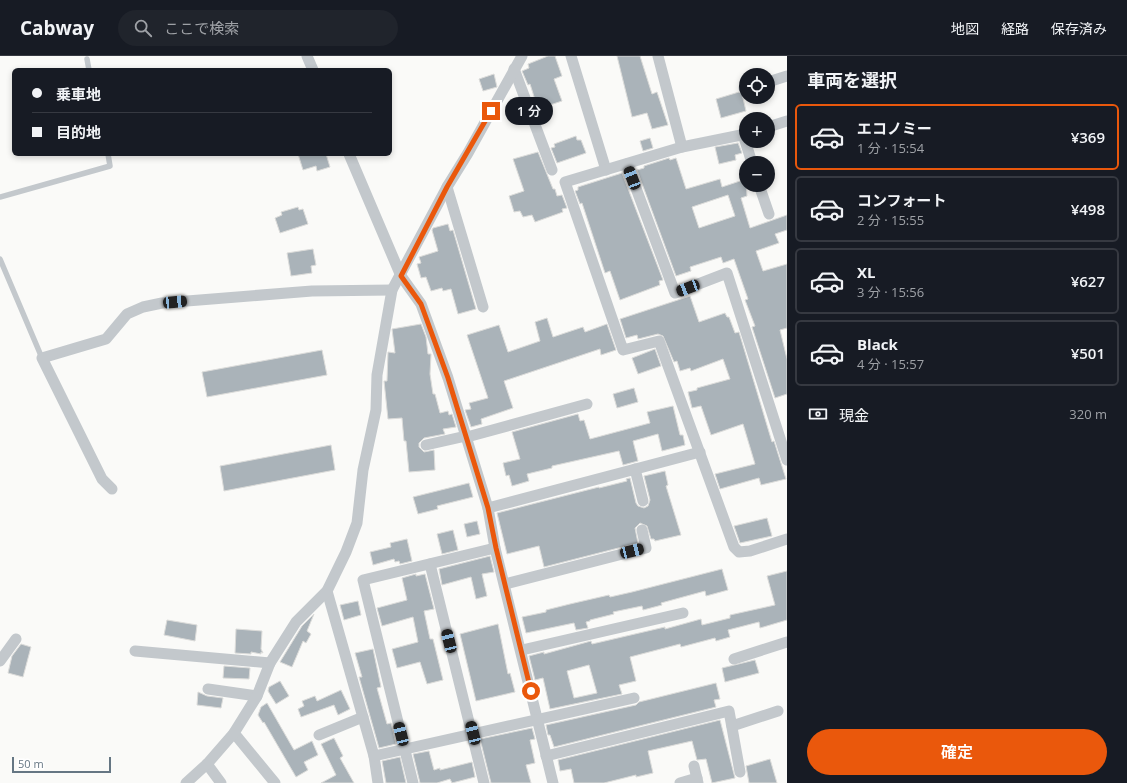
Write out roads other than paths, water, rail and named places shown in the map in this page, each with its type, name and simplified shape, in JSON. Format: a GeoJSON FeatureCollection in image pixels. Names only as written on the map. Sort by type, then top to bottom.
{"type":"FeatureCollection","features":[{"type":"Feature","properties":{"kind":"street"},"geometry":{"type":"LineString","coordinates":[[307,56],[312,68]]}},
{"type":"Feature","properties":{"kind":"street"},"geometry":{"type":"LineString","coordinates":[[571,56],[606,170]]}},
{"type":"Feature","properties":{"kind":"street"},"geometry":{"type":"LineString","coordinates":[[658,56],[682,147]]}},
{"type":"Feature","properties":{"kind":"street"},"geometry":{"type":"LineString","coordinates":[[186,783],[207,764],[234,733],[257,696],[270,663],[296,622],[327,591],[346,552],[357,523],[363,470],[376,410],[377,375],[392,290],[401,276],[447,187],[468,153],[514,69],[523,57]]}},
{"type":"Feature","properties":{"kind":"street"},"geometry":{"type":"LineString","coordinates":[[514,69],[552,170]]}},
{"type":"Feature","properties":{"kind":"street"},"geometry":{"type":"LineString","coordinates":[[775,80],[787,76]]}},
{"type":"Feature","properties":{"kind":"street"},"geometry":{"type":"LineString","coordinates":[[775,125],[787,121]]}},
{"type":"Feature","properties":{"kind":"street"},"geometry":{"type":"LineString","coordinates":[[739,135],[682,147],[564,182],[623,350],[659,341],[734,547],[739,552],[750,551],[787,539]]}},
{"type":"Feature","properties":{"kind":"street"},"geometry":{"type":"LineString","coordinates":[[350,156],[401,276],[421,304],[448,378],[488,508],[496,548],[522,650],[553,783]]}},
{"type":"Feature","properties":{"kind":"street"},"geometry":{"type":"LineString","coordinates":[[627,164],[675,293],[726,273],[787,460]]}},
{"type":"Feature","properties":{"kind":"street"},"geometry":{"type":"LineString","coordinates":[[447,187],[483,307]]}},
{"type":"Feature","properties":{"kind":"street"},"geometry":{"type":"LineString","coordinates":[[761,192],[769,214]]}},
{"type":"Feature","properties":{"kind":"street"},"geometry":{"type":"LineString","coordinates":[[112,489],[102,479],[42,358],[106,339],[127,314],[143,306],[162,303],[312,291],[392,290]]}},
{"type":"Feature","properties":{"kind":"street"},"geometry":{"type":"LineString","coordinates":[[426,445],[466,437],[587,404]]}},
{"type":"Feature","properties":{"kind":"street"},"geometry":{"type":"LineString","coordinates":[[488,508],[700,452]]}},
{"type":"Feature","properties":{"kind":"street"},"geometry":{"type":"LineString","coordinates":[[635,469],[643,501]]}},
{"type":"Feature","properties":{"kind":"street"},"geometry":{"type":"LineString","coordinates":[[505,584],[646,548],[642,530]]}},
{"type":"Feature","properties":{"kind":"street"},"geometry":{"type":"LineString","coordinates":[[413,783],[363,580],[496,548]]}},
{"type":"Feature","properties":{"kind":"street"},"geometry":{"type":"LineString","coordinates":[[430,564],[473,733],[484,783]]}},
{"type":"Feature","properties":{"kind":"street"},"geometry":{"type":"LineString","coordinates":[[327,591],[374,756],[378,783]]}},
{"type":"Feature","properties":{"kind":"street"},"geometry":{"type":"LineString","coordinates":[[522,650],[683,613]]}},
{"type":"Feature","properties":{"kind":"street"},"geometry":{"type":"LineString","coordinates":[[0,661],[16,639]]}},
{"type":"Feature","properties":{"kind":"street"},"geometry":{"type":"LineString","coordinates":[[734,659],[787,642]]}},
{"type":"Feature","properties":{"kind":"street"},"geometry":{"type":"LineString","coordinates":[[135,651],[270,663]]}},
{"type":"Feature","properties":{"kind":"street"},"geometry":{"type":"LineString","coordinates":[[208,689],[257,696]]}},
{"type":"Feature","properties":{"kind":"street"},"geometry":{"type":"LineString","coordinates":[[374,756],[634,698]]}},
{"type":"Feature","properties":{"kind":"street"},"geometry":{"type":"LineString","coordinates":[[546,756],[729,711],[740,772]]}},
{"type":"Feature","properties":{"kind":"street"},"geometry":{"type":"LineString","coordinates":[[732,726],[778,711]]}},
{"type":"Feature","properties":{"kind":"street"},"geometry":{"type":"LineString","coordinates":[[319,735],[363,717]]}},
{"type":"Feature","properties":{"kind":"street"},"geometry":{"type":"LineString","coordinates":[[234,733],[275,783]]}},
{"type":"Feature","properties":{"kind":"street"},"geometry":{"type":"LineString","coordinates":[[207,764],[221,783]]}},
{"type":"Feature","properties":{"kind":"street"},"geometry":{"type":"LineString","coordinates":[[680,783],[698,781],[694,766]]}},
{"type":"Feature","properties":{"kind":"lane"},"geometry":{"type":"LineString","coordinates":[[86,59],[88,68]]}},
{"type":"Feature","properties":{"kind":"lane"},"geometry":{"type":"LineString","coordinates":[[0,197],[110,166],[108,156]]}},
{"type":"Feature","properties":{"kind":"lane"},"geometry":{"type":"LineString","coordinates":[[0,259],[42,358]]}}]}
